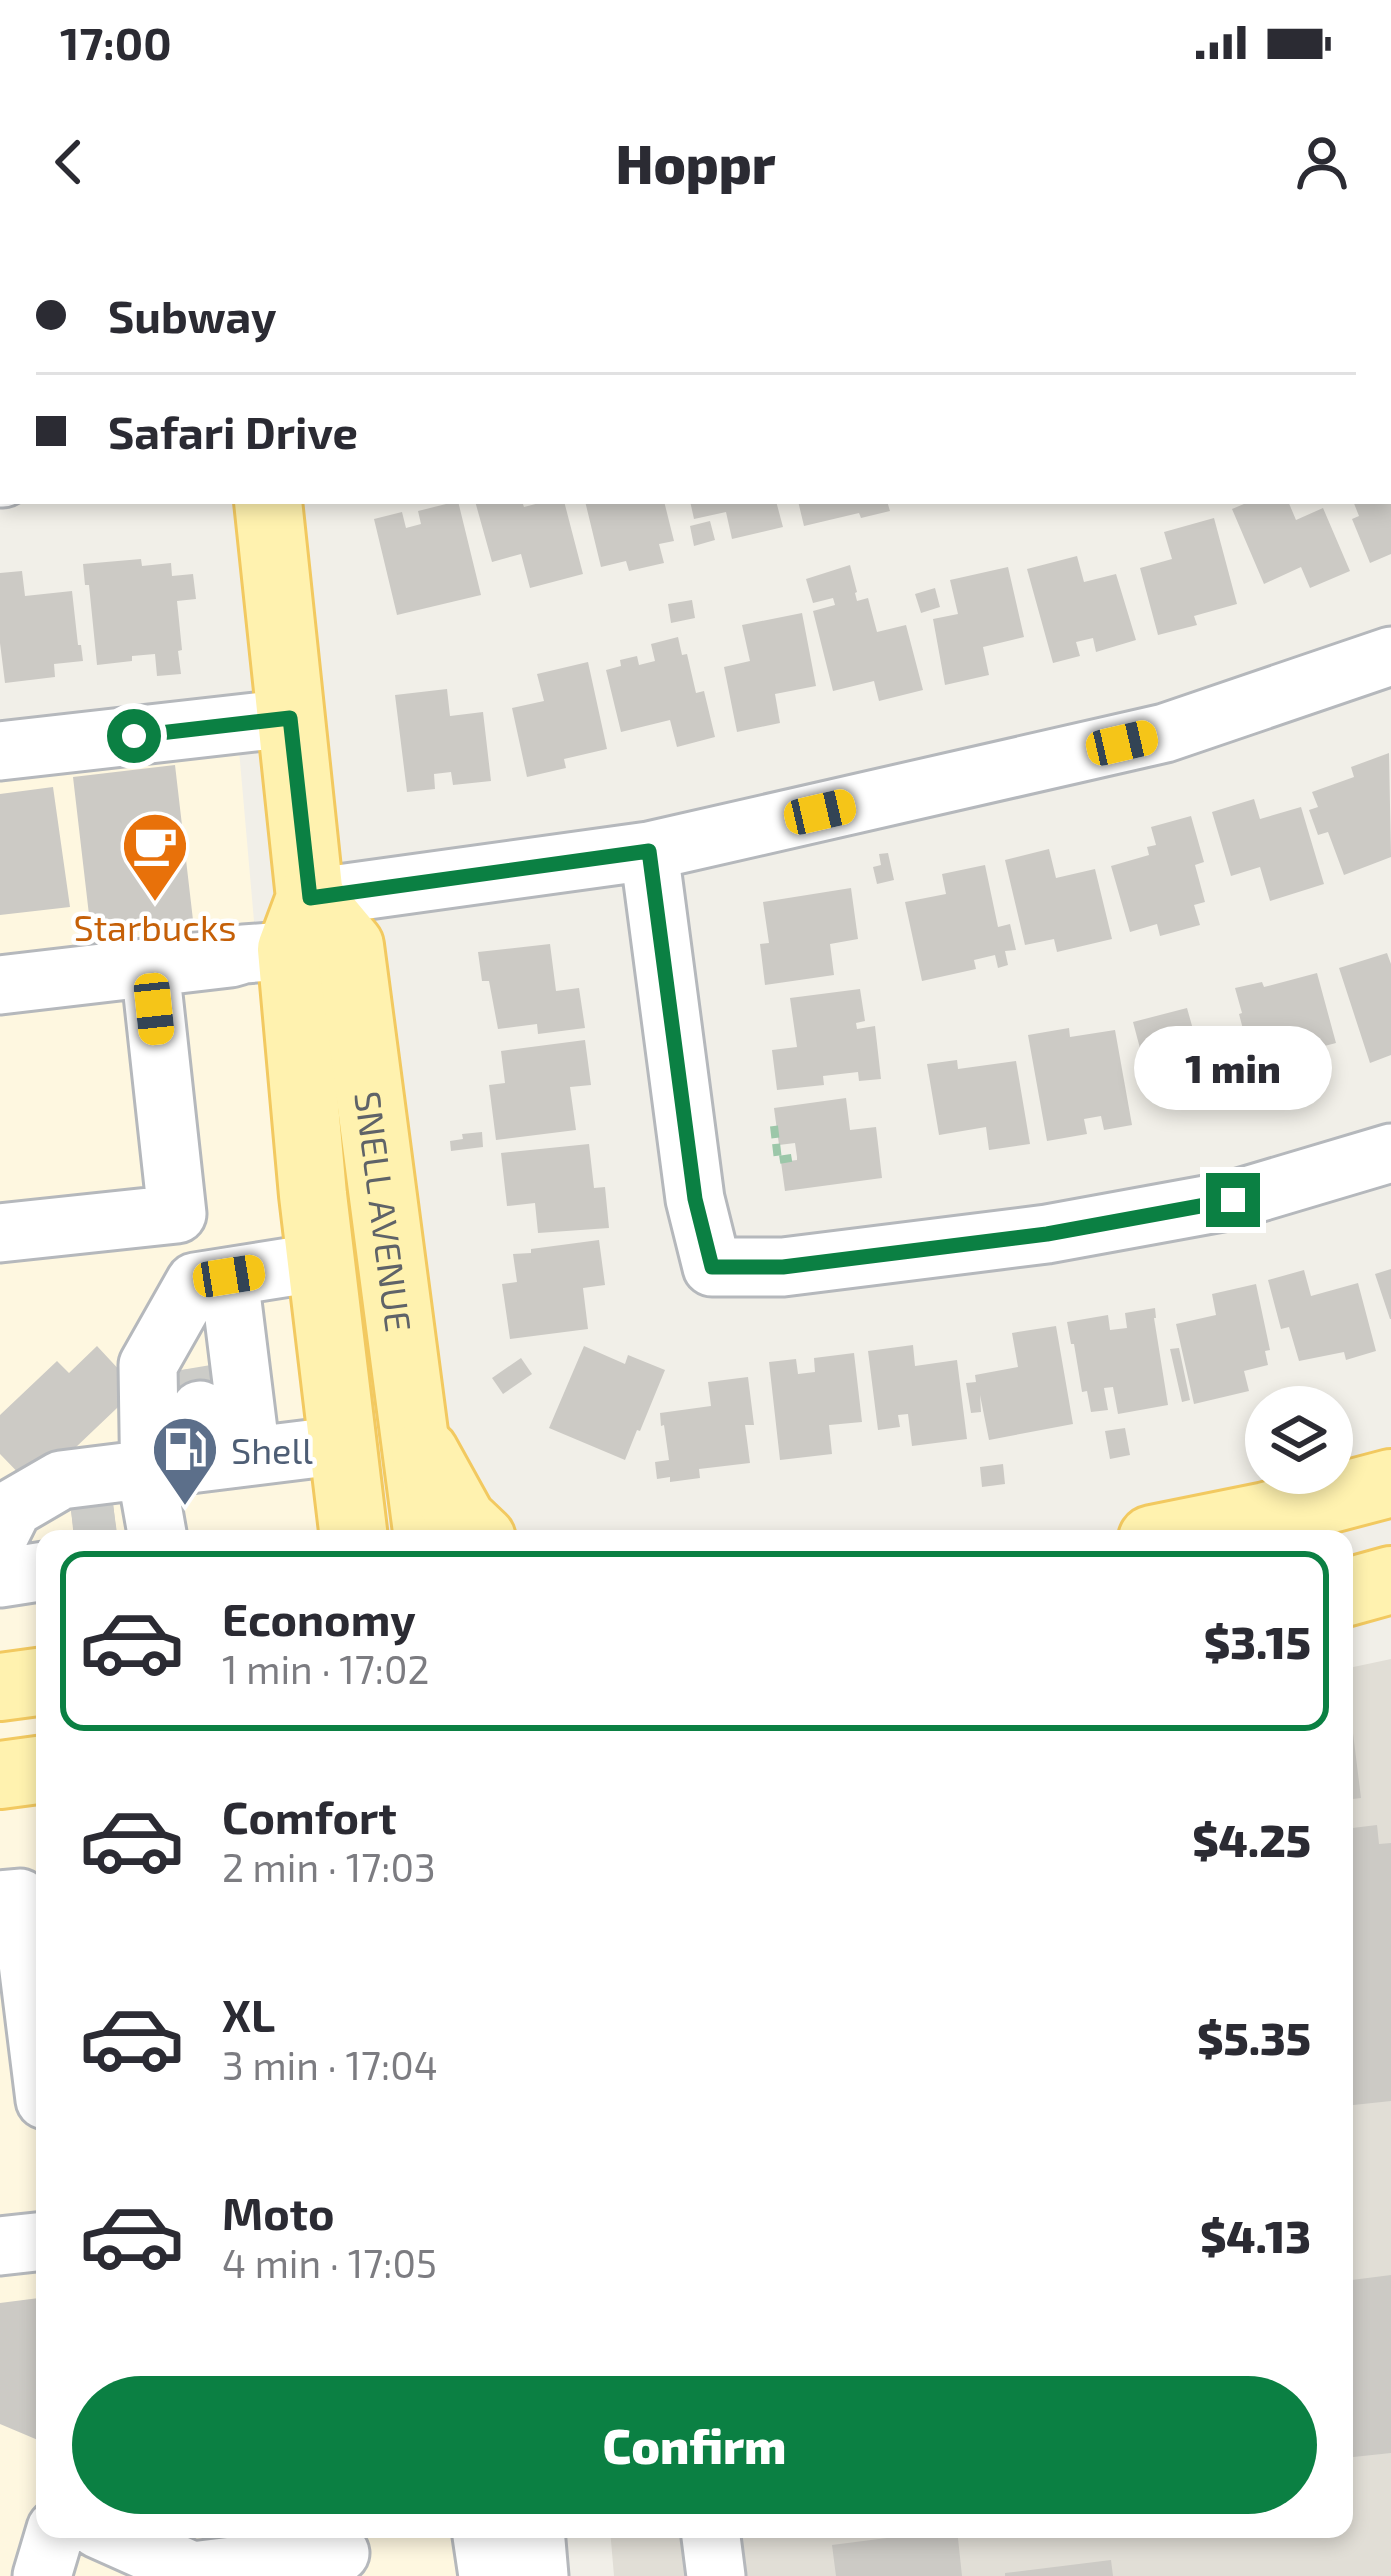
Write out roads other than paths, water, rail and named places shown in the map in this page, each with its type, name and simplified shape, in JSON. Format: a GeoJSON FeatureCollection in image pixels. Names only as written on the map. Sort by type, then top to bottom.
{"type":"FeatureCollection","features":[{"type":"Feature","properties":{"kind":"main road","name":"SNELL AVENUE"},"geometry":{"type":"LineString","coordinates":[[268,504],[317,931],[414,1430],[427,1530]]}},
{"type":"Feature","properties":{"kind":"main road","name":"SNELL AVENUE"},"geometry":{"type":"LineString","coordinates":[[317,931],[321,1262],[343,1502]]}},
{"type":"Feature","properties":{"kind":"main road"},"geometry":{"type":"LineString","coordinates":[[414,1430],[438,1480],[473,1530]]}},
{"type":"Feature","properties":{"kind":"main road"},"geometry":{"type":"LineString","coordinates":[[1197,1530],[1391,1483]]}},
{"type":"Feature","properties":{"kind":"main road"},"geometry":{"type":"LineString","coordinates":[[1353,1591],[1391,1580]]}},
{"type":"Feature","properties":{"kind":"main road"},"geometry":{"type":"LineString","coordinates":[[0,1687],[36,1682]]}},
{"type":"Feature","properties":{"kind":"main road"},"geometry":{"type":"LineString","coordinates":[[0,1774],[36,1770]]}},
{"type":"Feature","properties":{"kind":"street"},"geometry":{"type":"LineString","coordinates":[[0,986],[150,967],[317,931],[1165,733],[1391,656]]}},
{"type":"Feature","properties":{"kind":"street"},"geometry":{"type":"LineString","coordinates":[[0,752],[290,718]]}},
{"type":"Feature","properties":{"kind":"street"},"geometry":{"type":"LineString","coordinates":[[649,851],[695,1199],[712,1267],[783,1267],[1047,1234],[1233,1200],[1391,1154]]}},
{"type":"Feature","properties":{"kind":"street"},"geometry":{"type":"LineString","coordinates":[[150,967],[177,1214],[201,1289],[166,1471]]}},
{"type":"Feature","properties":{"kind":"street"},"geometry":{"type":"LineString","coordinates":[[0,1233],[177,1214]]}},
{"type":"Feature","properties":{"kind":"street"},"geometry":{"type":"LineString","coordinates":[[166,1471],[148,1365],[201,1289],[321,1262]]}},
{"type":"Feature","properties":{"kind":"street"},"geometry":{"type":"LineString","coordinates":[[166,1471],[201,1289]]}},
{"type":"Feature","properties":{"kind":"street"},"geometry":{"type":"LineString","coordinates":[[0,1537],[166,1471]]}},
{"type":"Feature","properties":{"kind":"street"},"geometry":{"type":"LineString","coordinates":[[0,1537],[13,1508],[61,1480],[166,1471],[343,1502]]}},
{"type":"Feature","properties":{"kind":"street"},"geometry":{"type":"LineString","coordinates":[[0,1578],[36,1572]]}},
{"type":"Feature","properties":{"kind":"street"},"geometry":{"type":"LineString","coordinates":[[0,1900],[20,1898],[36,2027]]}},
{"type":"Feature","properties":{"kind":"street"},"geometry":{"type":"LineString","coordinates":[[0,2246],[36,2242]]}},
{"type":"Feature","properties":{"kind":"street"},"geometry":{"type":"LineString","coordinates":[[42,2576],[53,2538]]}},
{"type":"Feature","properties":{"kind":"street"},"geometry":{"type":"LineString","coordinates":[[118,2538],[192,2571],[340,2553]]}},
{"type":"Feature","properties":{"kind":"street"},"geometry":{"type":"LineString","coordinates":[[482,2538],[488,2576]]}},
{"type":"Feature","properties":{"kind":"street"},"geometry":{"type":"LineString","coordinates":[[536,2538],[539,2576]]}},
{"type":"Feature","properties":{"kind":"street"},"geometry":{"type":"LineString","coordinates":[[711,2538],[716,2576]]}},
{"type":"Feature","properties":{"kind":"tunnel"},"geometry":{"type":"LineString","coordinates":[[193,1368],[200,1410]]}},
{"type":"Feature","properties":{"kind":"tunnel"},"geometry":{"type":"LineString","coordinates":[[72,1518],[114,1512]]}},
{"type":"Feature","properties":{"kind":"place","name":"Starbucks"},"geometry":{"type":"Point","coordinates":[155,904]}},
{"type":"Feature","properties":{"kind":"place","name":"Shell"},"geometry":{"type":"Point","coordinates":[185,1508]}}]}
